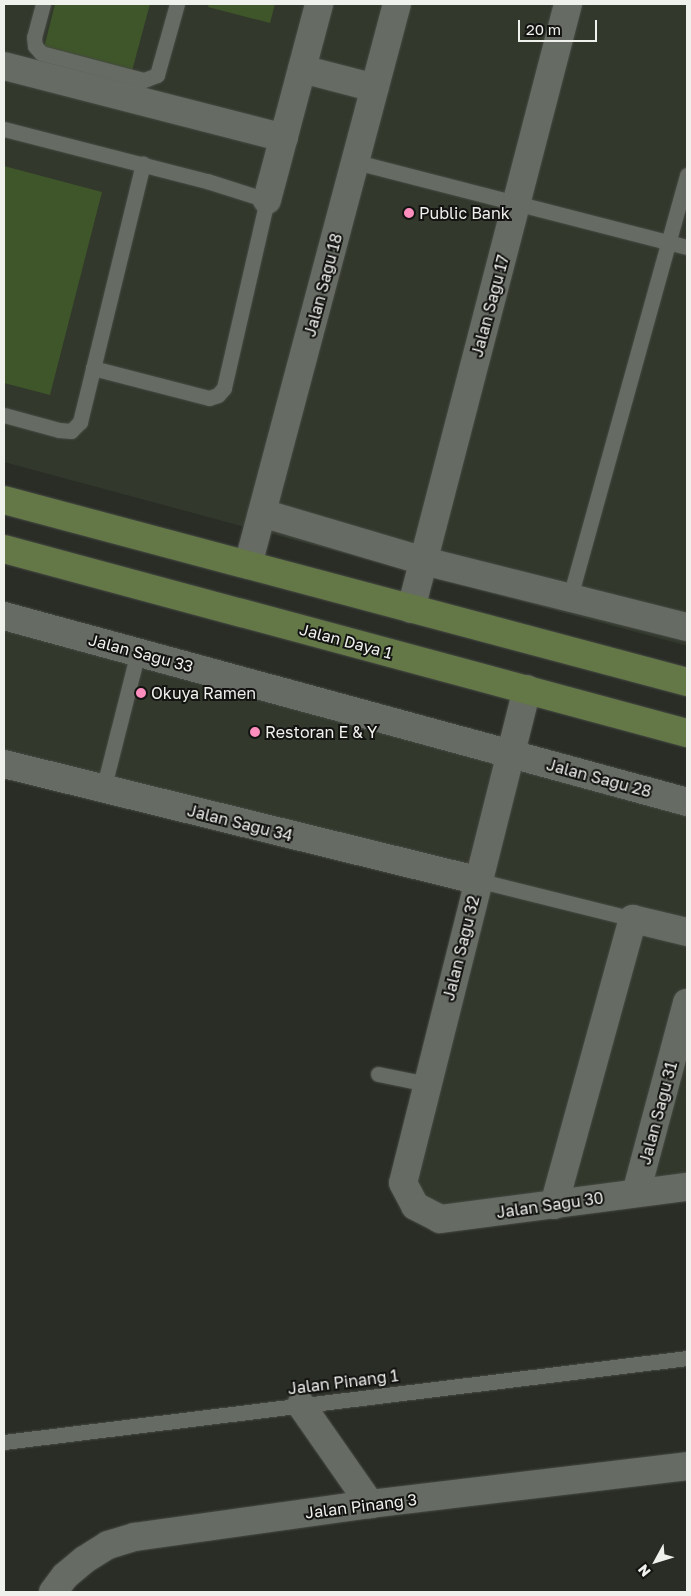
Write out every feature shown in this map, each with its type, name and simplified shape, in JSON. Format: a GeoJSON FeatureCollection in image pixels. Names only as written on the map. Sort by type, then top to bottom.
{"type":"FeatureCollection","features":[{"type":"Feature","properties":{"kind":"main road"},"geometry":{"type":"LineString","coordinates":[[4,500],[687,682]]}},
{"type":"Feature","properties":{"kind":"main road","name":"Jalan Daya 1"},"geometry":{"type":"LineString","coordinates":[[4,549],[687,733]]}},
{"type":"Feature","properties":{"kind":"street"},"geometry":{"type":"LineString","coordinates":[[268,200],[319,4]]}},
{"type":"Feature","properties":{"kind":"street","name":"Jalan Sagu 18"},"geometry":{"type":"LineString","coordinates":[[248,565],[397,4]]}},
{"type":"Feature","properties":{"kind":"street","name":"Jalan Sagu 17"},"geometry":{"type":"LineString","coordinates":[[411,608],[568,4]]}},
{"type":"Feature","properties":{"kind":"street"},"geometry":{"type":"LineString","coordinates":[[4,66],[284,138]]}},
{"type":"Feature","properties":{"kind":"street"},"geometry":{"type":"LineString","coordinates":[[302,69],[375,88]]}},
{"type":"Feature","properties":{"kind":"street"},"geometry":{"type":"LineString","coordinates":[[262,513],[424,561],[687,627]]}},
{"type":"Feature","properties":{"kind":"street","name":"Jalan Sagu 33"},"geometry":{"type":"LineString","coordinates":[[4,616],[510,754]]}},
{"type":"Feature","properties":{"kind":"street","name":"Jalan Sagu 32"},"geometry":{"type":"LineString","coordinates":[[415,1206],[403,1183],[477,880],[527,689]]}},
{"type":"Feature","properties":{"kind":"street","name":"Jalan Sagu 28"},"geometry":{"type":"LineString","coordinates":[[510,754],[687,802]]}},
{"type":"Feature","properties":{"kind":"street","name":"Jalan Sagu 34"},"geometry":{"type":"LineString","coordinates":[[4,764],[103,790],[477,880]]}},
{"type":"Feature","properties":{"kind":"street"},"geometry":{"type":"LineString","coordinates":[[554,1205],[633,919],[687,932]]}},
{"type":"Feature","properties":{"kind":"street","name":"Jalan Sagu 31"},"geometry":{"type":"LineString","coordinates":[[636,1193],[687,1004]]}},
{"type":"Feature","properties":{"kind":"street","name":"Jalan Sagu 30"},"geometry":{"type":"LineString","coordinates":[[415,1206],[440,1219],[687,1187]]}},
{"type":"Feature","properties":{"kind":"street"},"geometry":{"type":"LineString","coordinates":[[301,1405],[370,1504]]}},
{"type":"Feature","properties":{"kind":"street","name":"Jalan Pinang 3"},"geometry":{"type":"LineString","coordinates":[[53,1592],[65,1576],[84,1560],[108,1545],[135,1537],[370,1504],[687,1466]]}},
{"type":"Feature","properties":{"kind":"lane"},"geometry":{"type":"LineString","coordinates":[[43,4],[34,37],[35,46],[42,53],[144,80],[157,75],[177,4]]}},
{"type":"Feature","properties":{"kind":"lane"},"geometry":{"type":"LineString","coordinates":[[4,129],[143,164],[268,200],[224,388],[218,395],[209,398],[93,368]]}},
{"type":"Feature","properties":{"kind":"lane"},"geometry":{"type":"LineString","coordinates":[[356,162],[687,247]]}},
{"type":"Feature","properties":{"kind":"lane"},"geometry":{"type":"LineString","coordinates":[[4,415],[70,430],[80,422],[143,164]]}},
{"type":"Feature","properties":{"kind":"lane"},"geometry":{"type":"LineString","coordinates":[[570,597],[670,242],[687,175]]}},
{"type":"Feature","properties":{"kind":"lane"},"geometry":{"type":"LineString","coordinates":[[103,790],[138,652]]}},
{"type":"Feature","properties":{"kind":"lane"},"geometry":{"type":"LineString","coordinates":[[477,880],[633,919]]}},
{"type":"Feature","properties":{"kind":"lane"},"geometry":{"type":"LineString","coordinates":[[378,1074],[427,1084]]}},
{"type":"Feature","properties":{"kind":"lane","name":"Jalan Pinang 1"},"geometry":{"type":"LineString","coordinates":[[5,1445],[301,1405],[687,1358]]}},
{"type":"Feature","properties":{"kind":"shaded area"},"geometry":{"type":"Polygon","coordinates":[[[4,4],[687,4],[687,646],[4,462],[4,4]]]}},
{"type":"Feature","properties":{"kind":"shaded area"},"geometry":{"type":"Polygon","coordinates":[[[4,605],[687,791],[687,1195],[404,1208],[465,888],[4,775],[4,605]]]}},
{"type":"Feature","properties":{"kind":"building"},"geometry":{"type":"Polygon","coordinates":[[[55,4],[150,4],[132,71],[44,48],[55,4]]]}},
{"type":"Feature","properties":{"kind":"building"},"geometry":{"type":"Polygon","coordinates":[[[209,4],[275,4],[270,23],[208,7],[209,4]]]}},
{"type":"Feature","properties":{"kind":"building"},"geometry":{"type":"Polygon","coordinates":[[[4,166],[102,192],[50,395],[4,383],[4,166]]]}},
{"type":"Feature","properties":{"kind":"place","name":"Public Bank"},"geometry":{"type":"Point","coordinates":[409,213]}},
{"type":"Feature","properties":{"kind":"place","name":"Okuya Ramen"},"geometry":{"type":"Point","coordinates":[141,693]}},
{"type":"Feature","properties":{"kind":"place","name":"Restoran E & Y"},"geometry":{"type":"Point","coordinates":[255,732]}}]}
